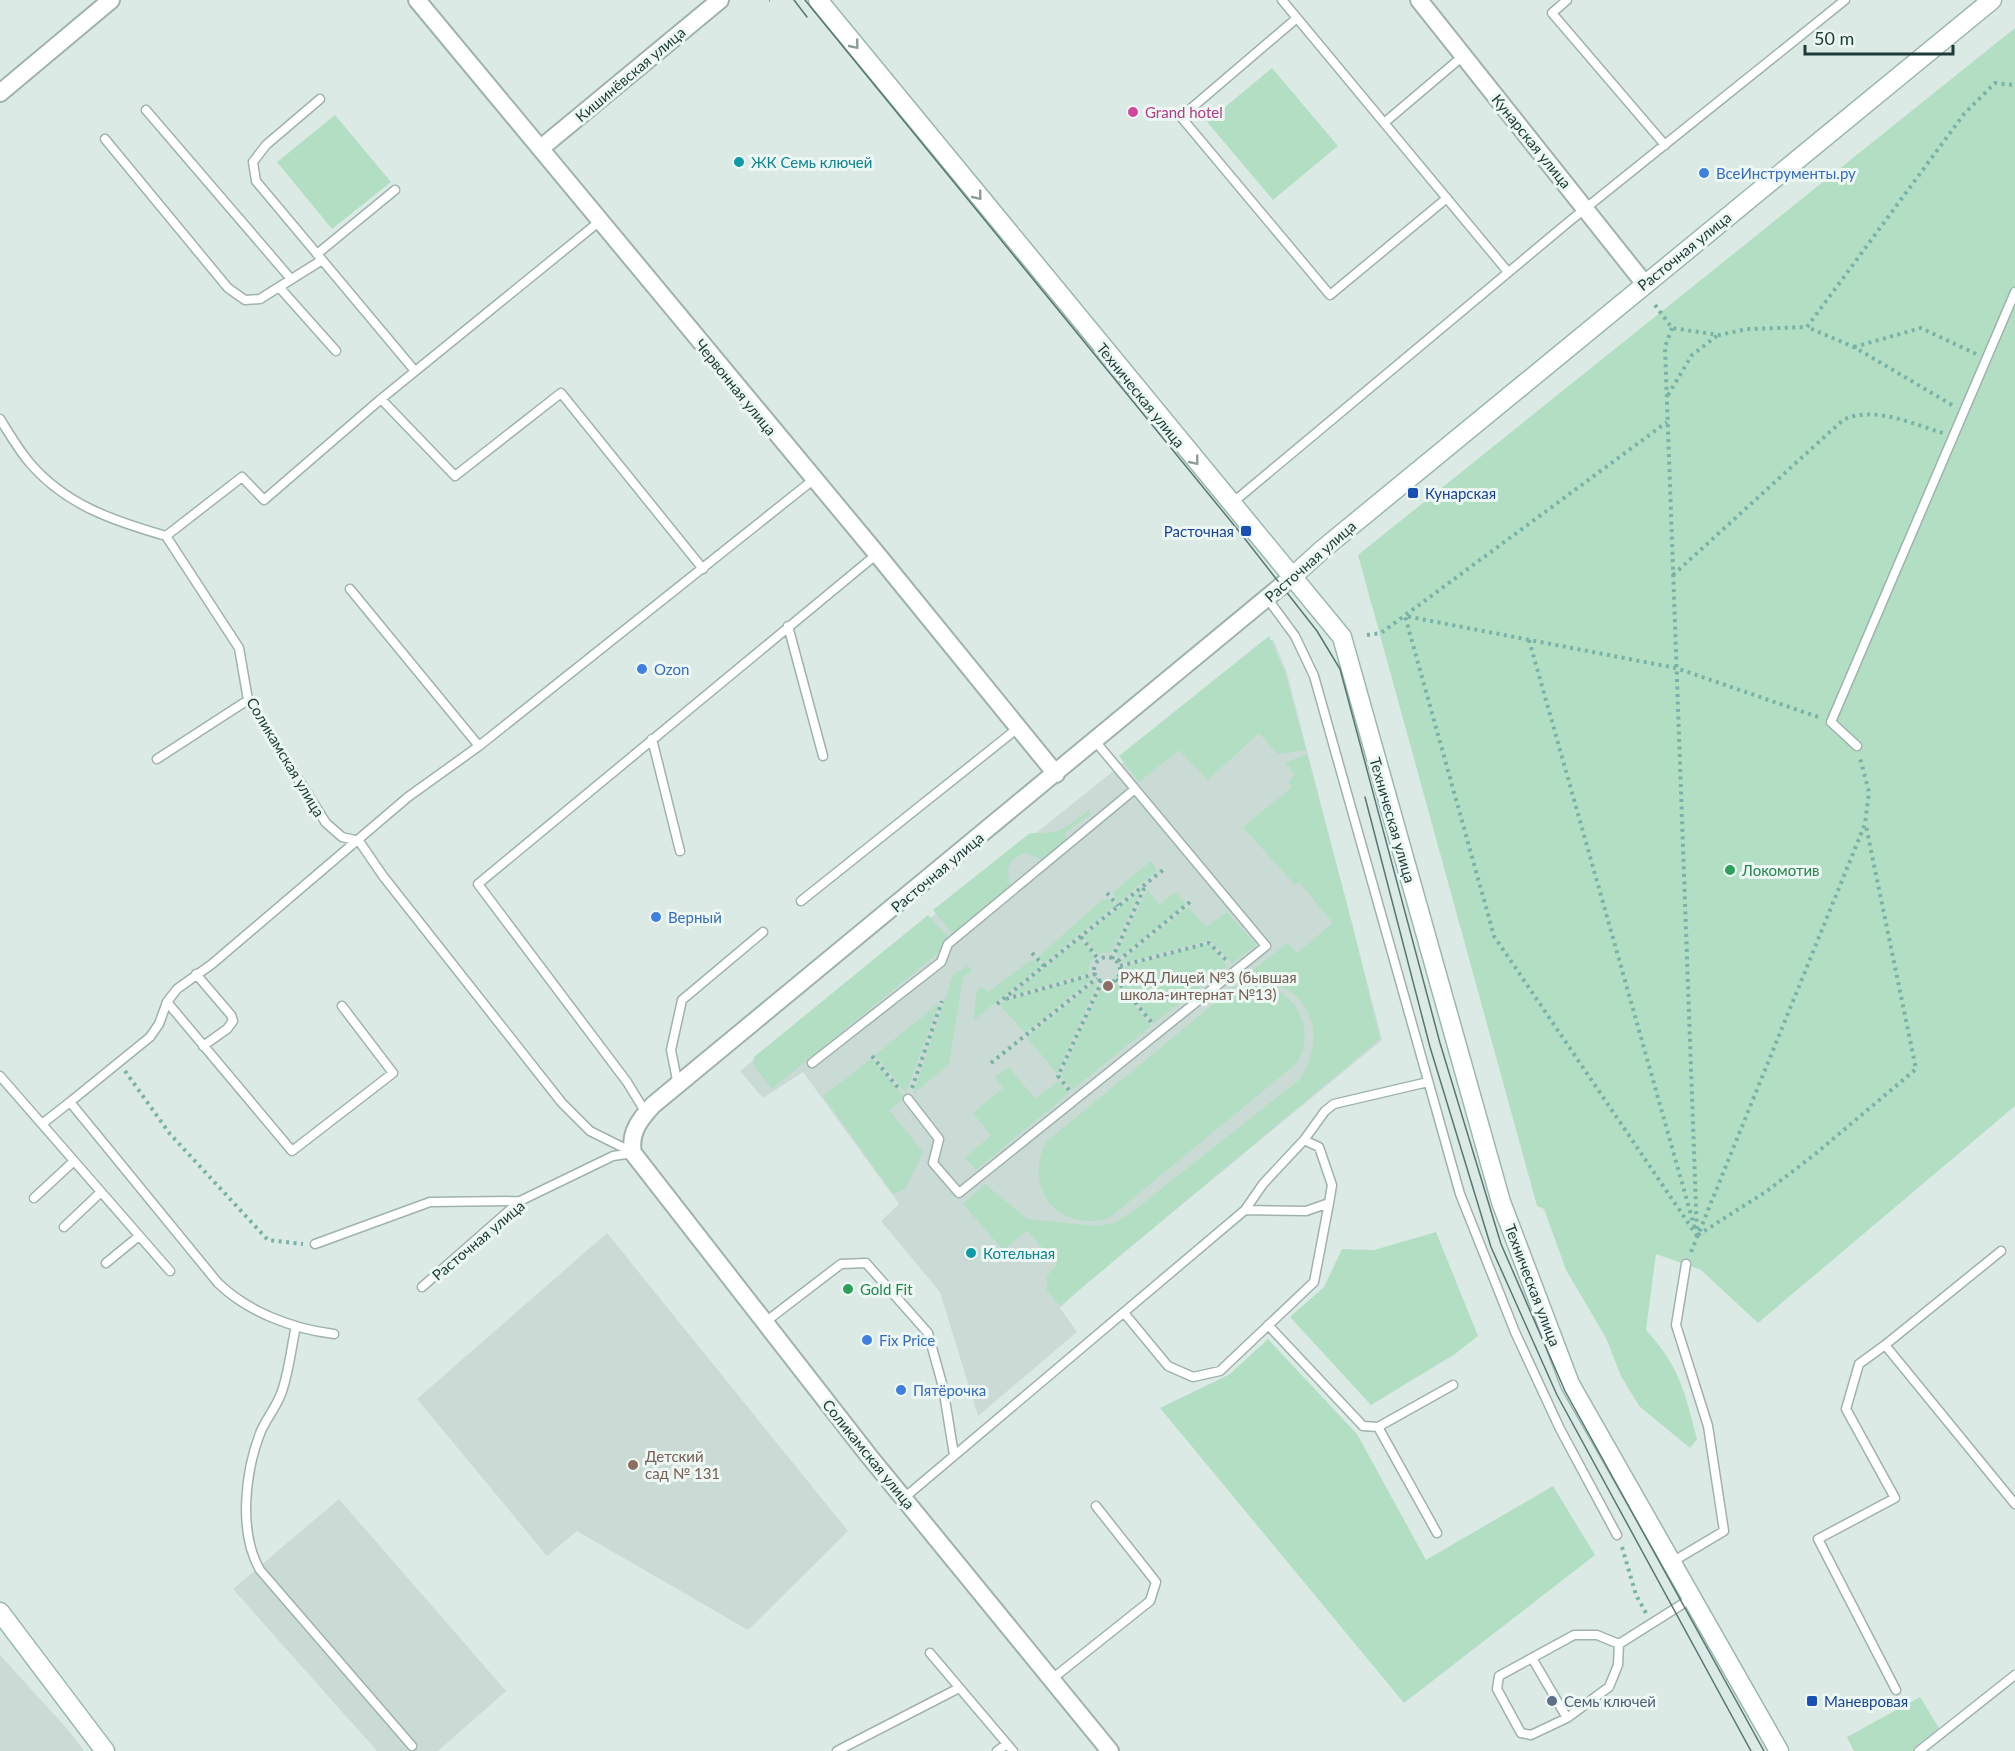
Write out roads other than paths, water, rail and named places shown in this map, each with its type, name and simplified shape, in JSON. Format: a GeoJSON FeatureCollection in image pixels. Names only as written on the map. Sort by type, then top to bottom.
{"type":"FeatureCollection","features":[{"type":"Feature","properties":{"kind":"main road","name":"Техническая улица"},"geometry":{"type":"LineString","coordinates":[[818,0],[1341,637],[1502,1202],[1570,1384],[1779,1751]]}},
{"type":"Feature","properties":{"kind":"main road","name":"Расточная улица"},"geometry":{"type":"LineString","coordinates":[[1292,577],[1644,283],[1992,0]]}},
{"type":"Feature","properties":{"kind":"main road"},"geometry":{"type":"LineString","coordinates":[[0,1612],[105,1751]]}},
{"type":"Feature","properties":{"kind":"street"},"geometry":{"type":"LineString","coordinates":[[0,93],[111,0]]}},
{"type":"Feature","properties":{"kind":"street","name":"Червонная улица"},"geometry":{"type":"LineString","coordinates":[[417,0],[813,480],[877,554],[1056,774]]}},
{"type":"Feature","properties":{"kind":"street","name":"Кишинёвская улица"},"geometry":{"type":"LineString","coordinates":[[541,148],[720,0]]}},
{"type":"Feature","properties":{"kind":"street","name":"Кунарская улица"},"geometry":{"type":"LineString","coordinates":[[1419,0],[1644,283]]}},
{"type":"Feature","properties":{"kind":"street","name":"Расточная улица"},"geometry":{"type":"LineString","coordinates":[[633,1153],[631,1143],[635,1129],[646,1113],[1292,577]]}},
{"type":"Feature","properties":{"kind":"street","name":"Соликамская улица"},"geometry":{"type":"LineString","coordinates":[[633,1153],[764,1323],[1110,1751]]}},
{"type":"Feature","properties":{"kind":"lane"},"geometry":{"type":"LineString","coordinates":[[1282,0],[1508,272]]}},
{"type":"Feature","properties":{"kind":"lane"},"geometry":{"type":"LineString","coordinates":[[1567,0],[1552,13],[1665,146]]}},
{"type":"Feature","properties":{"kind":"lane"},"geometry":{"type":"LineString","coordinates":[[1230,504],[1508,272],[1845,0]]}},
{"type":"Feature","properties":{"kind":"lane"},"geometry":{"type":"LineString","coordinates":[[1297,18],[1181,117],[1188,126],[1330,295],[1447,198]]}},
{"type":"Feature","properties":{"kind":"lane"},"geometry":{"type":"LineString","coordinates":[[1384,123],[1463,56]]}},
{"type":"Feature","properties":{"kind":"lane"},"geometry":{"type":"LineString","coordinates":[[320,99],[266,145],[253,162],[256,181],[415,371]]}},
{"type":"Feature","properties":{"kind":"lane"},"geometry":{"type":"LineString","coordinates":[[146,110],[291,279]]}},
{"type":"Feature","properties":{"kind":"lane"},"geometry":{"type":"LineString","coordinates":[[105,139],[228,288],[246,300],[260,299],[291,279],[320,257],[395,190]]}},
{"type":"Feature","properties":{"kind":"lane"},"geometry":{"type":"LineString","coordinates":[[0,419],[29,462],[72,501],[113,520],[166,536],[242,477],[264,500],[381,399],[600,221]]}},
{"type":"Feature","properties":{"kind":"lane"},"geometry":{"type":"LineString","coordinates":[[279,287],[336,351]]}},
{"type":"Feature","properties":{"kind":"lane"},"geometry":{"type":"LineString","coordinates":[[1857,746],[1831,722],[1966,412],[2015,292]]}},
{"type":"Feature","properties":{"kind":"lane"},"geometry":{"type":"LineString","coordinates":[[381,399],[455,476],[561,393],[703,569]]}},
{"type":"Feature","properties":{"kind":"lane"},"geometry":{"type":"LineString","coordinates":[[42,1124],[150,1037],[159,1024],[167,1002],[177,990],[408,798],[479,746],[813,480]]}},
{"type":"Feature","properties":{"kind":"lane","name":"Соликамская улица"},"geometry":{"type":"LineString","coordinates":[[166,536],[238,648],[248,700],[326,823],[342,837],[359,841],[383,876],[562,1103],[590,1131],[633,1153]]}},
{"type":"Feature","properties":{"kind":"lane"},"geometry":{"type":"LineString","coordinates":[[646,1113],[627,1082],[478,884],[877,554]]}},
{"type":"Feature","properties":{"kind":"lane"},"geometry":{"type":"LineString","coordinates":[[350,589],[479,746]]}},
{"type":"Feature","properties":{"kind":"lane"},"geometry":{"type":"LineString","coordinates":[[1267,598],[1296,636],[1314,676],[1460,1194],[1515,1332],[1560,1429],[1617,1535]]}},
{"type":"Feature","properties":{"kind":"lane"},"geometry":{"type":"LineString","coordinates":[[788,626],[823,756]]}},
{"type":"Feature","properties":{"kind":"lane"},"geometry":{"type":"LineString","coordinates":[[157,759],[248,700]]}},
{"type":"Feature","properties":{"kind":"lane"},"geometry":{"type":"LineString","coordinates":[[801,901],[1018,728]]}},
{"type":"Feature","properties":{"kind":"lane"},"geometry":{"type":"LineString","coordinates":[[652,739],[680,851]]}},
{"type":"Feature","properties":{"kind":"lane"},"geometry":{"type":"LineString","coordinates":[[908,1099],[939,1139],[933,1163],[959,1193],[1266,946],[1095,741]]}},
{"type":"Feature","properties":{"kind":"lane"},"geometry":{"type":"LineString","coordinates":[[812,1063],[941,962],[948,944],[1135,789]]}},
{"type":"Feature","properties":{"kind":"lane"},"geometry":{"type":"LineString","coordinates":[[678,1086],[671,1050],[682,1000],[763,932]]}},
{"type":"Feature","properties":{"kind":"lane"},"geometry":{"type":"LineString","coordinates":[[196,975],[231,1015],[233,1021],[227,1029],[203,1046]]}},
{"type":"Feature","properties":{"kind":"lane"},"geometry":{"type":"LineString","coordinates":[[167,1002],[292,1151],[393,1073],[342,1006]]}},
{"type":"Feature","properties":{"kind":"lane"},"geometry":{"type":"LineString","coordinates":[[0,1076],[170,1271]]}},
{"type":"Feature","properties":{"kind":"lane"},"geometry":{"type":"LineString","coordinates":[[904,1498],[1125,1314],[1245,1210],[1263,1184],[1304,1140],[1325,1111],[1334,1104],[1428,1082]]}},
{"type":"Feature","properties":{"kind":"lane"},"geometry":{"type":"LineString","coordinates":[[70,1102],[234,1299],[296,1326],[334,1334]]}},
{"type":"Feature","properties":{"kind":"lane"},"geometry":{"type":"LineString","coordinates":[[1125,1314],[1168,1366],[1192,1377],[1220,1371],[1314,1282],[1332,1185],[1319,1147],[1304,1140]]}},
{"type":"Feature","properties":{"kind":"lane","name":"Расточная улица"},"geometry":{"type":"LineString","coordinates":[[422,1287],[520,1202],[613,1156],[633,1153]]}},
{"type":"Feature","properties":{"kind":"lane"},"geometry":{"type":"LineString","coordinates":[[34,1198],[74,1161]]}},
{"type":"Feature","properties":{"kind":"lane"},"geometry":{"type":"LineString","coordinates":[[64,1227],[101,1192]]}},
{"type":"Feature","properties":{"kind":"lane"},"geometry":{"type":"LineString","coordinates":[[315,1244],[430,1202],[520,1202]]}},
{"type":"Feature","properties":{"kind":"lane"},"geometry":{"type":"LineString","coordinates":[[1245,1210],[1306,1211],[1329,1203]]}},
{"type":"Feature","properties":{"kind":"lane"},"geometry":{"type":"LineString","coordinates":[[105,1263],[139,1236]]}},
{"type":"Feature","properties":{"kind":"lane"},"geometry":{"type":"LineString","coordinates":[[1896,1690],[1818,1539],[1895,1498],[1846,1409],[1859,1364],[1885,1346],[2001,1251]]}},
{"type":"Feature","properties":{"kind":"lane"},"geometry":{"type":"LineString","coordinates":[[764,1323],[841,1264],[866,1263],[928,1333],[944,1387],[954,1455]]}},
{"type":"Feature","properties":{"kind":"lane"},"geometry":{"type":"LineString","coordinates":[[1672,1562],[1724,1531],[1708,1426],[1676,1325],[1686,1264]]}},
{"type":"Feature","properties":{"kind":"lane"},"geometry":{"type":"LineString","coordinates":[[1268,1325],[1364,1426],[1378,1427],[1453,1385]]}},
{"type":"Feature","properties":{"kind":"lane"},"geometry":{"type":"LineString","coordinates":[[296,1326],[280,1394],[261,1432],[252,1464],[248,1498],[250,1548],[260,1570],[412,1746]]}},
{"type":"Feature","properties":{"kind":"lane"},"geometry":{"type":"LineString","coordinates":[[1885,1346],[2015,1504]]}},
{"type":"Feature","properties":{"kind":"lane"},"geometry":{"type":"LineString","coordinates":[[1378,1427],[1437,1533]]}},
{"type":"Feature","properties":{"kind":"lane"},"geometry":{"type":"LineString","coordinates":[[1052,1680],[1150,1601],[1156,1582],[1096,1506]]}},
{"type":"Feature","properties":{"kind":"lane"},"geometry":{"type":"LineString","coordinates":[[1619,1644],[1692,1598]]}},
{"type":"Feature","properties":{"kind":"lane"},"geometry":{"type":"LineString","coordinates":[[1574,1635],[1597,1635],[1619,1644],[1618,1665],[1609,1687],[1567,1718],[1531,1735],[1521,1733],[1497,1689],[1499,1676],[1574,1635]]}},
{"type":"Feature","properties":{"kind":"lane"},"geometry":{"type":"LineString","coordinates":[[930,1653],[1010,1747],[997,1751]]}},
{"type":"Feature","properties":{"kind":"lane"},"geometry":{"type":"LineString","coordinates":[[1532,1658],[1567,1718]]}},
{"type":"Feature","properties":{"kind":"lane"},"geometry":{"type":"LineString","coordinates":[[1919,1751],[2015,1675]]}},
{"type":"Feature","properties":{"kind":"lane"},"geometry":{"type":"LineString","coordinates":[[837,1751],[959,1688]]}},
{"type":"Feature","properties":{"kind":"tram line"},"geometry":{"type":"LineString","coordinates":[[794,0],[807,17]]}},
{"type":"Feature","properties":{"kind":"tram line"},"geometry":{"type":"LineString","coordinates":[[805,0],[1238,530],[1317,631],[1340,669],[1440,1043],[1501,1244],[1565,1391],[1764,1751]]}},
{"type":"Feature","properties":{"kind":"tram line"},"geometry":{"type":"LineString","coordinates":[[1365,797],[1430,1047],[1491,1247],[1557,1395],[1751,1751]]}},
{"type":"Feature","properties":{"kind":"place","name":"Grand hotel"},"geometry":{"type":"Point","coordinates":[1133,112]}},
{"type":"Feature","properties":{"kind":"place","name":"ЖК Семь ключей"},"geometry":{"type":"Point","coordinates":[739,162]}},
{"type":"Feature","properties":{"kind":"place","name":"ВсеИнструменты.ру"},"geometry":{"type":"Point","coordinates":[1704,173]}},
{"type":"Feature","properties":{"kind":"place","name":"Кунарская"},"geometry":{"type":"Point","coordinates":[1413,493]}},
{"type":"Feature","properties":{"kind":"place","name":"Расточная"},"geometry":{"type":"Point","coordinates":[1246,531]}},
{"type":"Feature","properties":{"kind":"place","name":"Ozon"},"geometry":{"type":"Point","coordinates":[642,669]}},
{"type":"Feature","properties":{"kind":"place","name":"Локомотив"},"geometry":{"type":"Point","coordinates":[1730,870]}},
{"type":"Feature","properties":{"kind":"place","name":"Верный"},"geometry":{"type":"Point","coordinates":[656,917]}},
{"type":"Feature","properties":{"kind":"place","name":"РЖД Лицей №3 (бывшая школа-интернат №13)"},"geometry":{"type":"Point","coordinates":[1108,986]}},
{"type":"Feature","properties":{"kind":"place","name":"Котельная"},"geometry":{"type":"Point","coordinates":[971,1253]}},
{"type":"Feature","properties":{"kind":"place","name":"Gold Fit"},"geometry":{"type":"Point","coordinates":[848,1289]}},
{"type":"Feature","properties":{"kind":"place","name":"Fix Price"},"geometry":{"type":"Point","coordinates":[867,1340]}},
{"type":"Feature","properties":{"kind":"place","name":"Пятёрочка"},"geometry":{"type":"Point","coordinates":[901,1390]}},
{"type":"Feature","properties":{"kind":"place","name":"Детский сад № 131"},"geometry":{"type":"Point","coordinates":[633,1465]}},
{"type":"Feature","properties":{"kind":"place","name":"Семь ключей"},"geometry":{"type":"Point","coordinates":[1552,1701]}},
{"type":"Feature","properties":{"kind":"place","name":"Маневровая"},"geometry":{"type":"Point","coordinates":[1812,1701]}}]}
